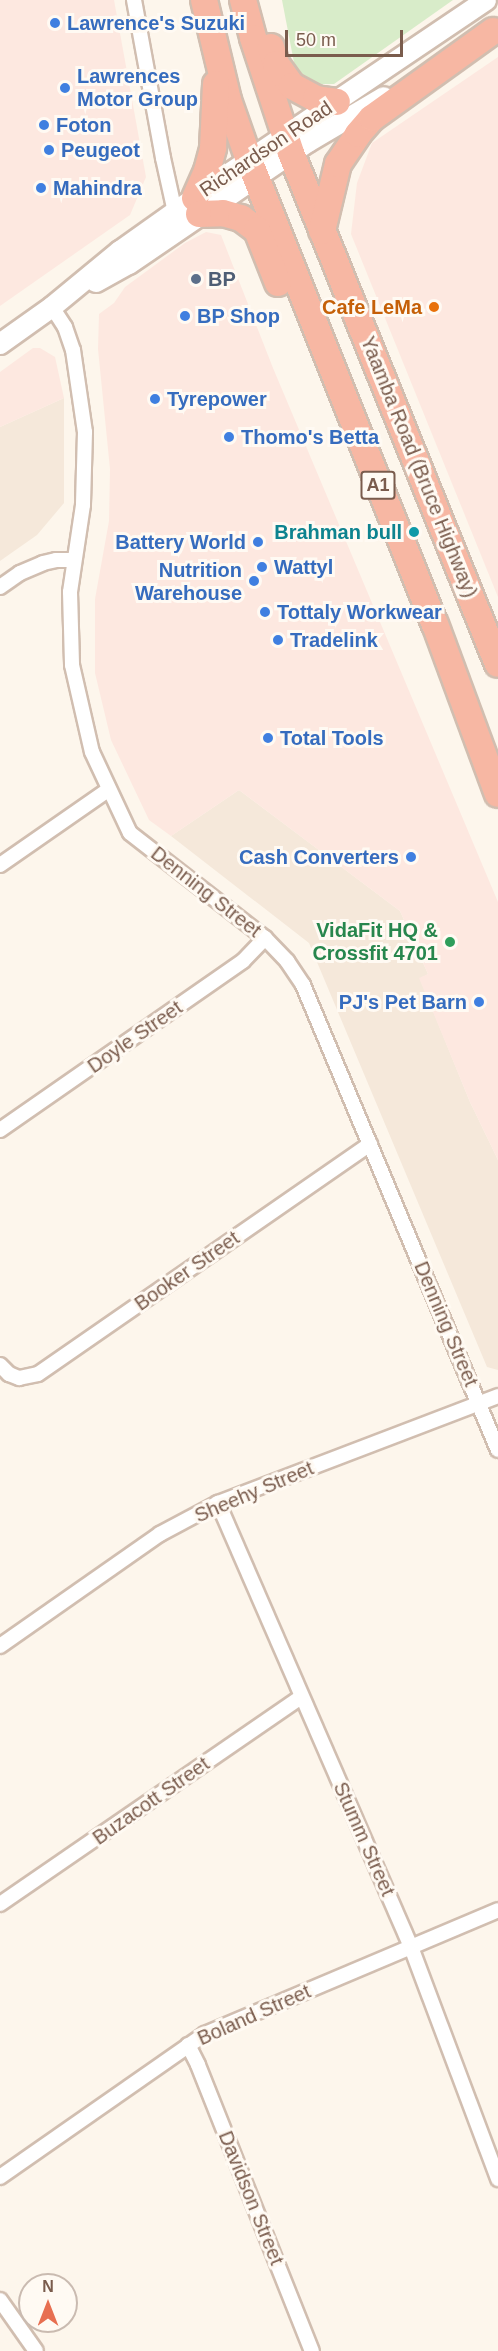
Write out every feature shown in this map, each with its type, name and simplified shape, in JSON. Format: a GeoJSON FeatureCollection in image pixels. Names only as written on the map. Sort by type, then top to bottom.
{"type":"FeatureCollection","features":[{"type":"Feature","properties":{"kind":"highway","name":"A1"},"geometry":{"type":"LineString","coordinates":[[204,0],[228,100],[252,168],[435,624],[498,794]]}},
{"type":"Feature","properties":{"kind":"highway","name":"Yaamba Road (Bruce Highway)"},"geometry":{"type":"LineString","coordinates":[[243,0],[288,144],[463,572],[498,664]]}},
{"type":"Feature","properties":{"kind":"highway"},"geometry":{"type":"LineString","coordinates":[[258,0],[276,64],[284,77],[298,91],[316,99],[337,102]]}},
{"type":"Feature","properties":{"kind":"highway"},"geometry":{"type":"LineString","coordinates":[[322,231],[338,164],[358,134],[372,118],[496,30]]}},
{"type":"Feature","properties":{"kind":"highway"},"geometry":{"type":"LineString","coordinates":[[216,53],[215,132],[207,171],[188,212],[223,213],[241,218],[257,230],[306,346],[327,380],[336,381]]}},
{"type":"Feature","properties":{"kind":"main road","name":"Richardson Road"},"geometry":{"type":"LineString","coordinates":[[288,144],[337,102],[486,0]]}},
{"type":"Feature","properties":{"kind":"main road","name":"Richardson Road"},"geometry":{"type":"LineString","coordinates":[[0,344],[52,307],[129,264],[188,212],[288,144],[496,30]]}},
{"type":"Feature","properties":{"kind":"street"},"geometry":{"type":"LineString","coordinates":[[134,0],[188,212]]}},
{"type":"Feature","properties":{"kind":"street","name":"Denning Street"},"geometry":{"type":"LineString","coordinates":[[52,307],[65,327],[73,350],[85,432],[83,505],[70,592],[72,665],[84,726],[108,790],[130,833],[265,938],[287,961],[303,986],[498,1450]]}},
{"type":"Feature","properties":{"kind":"street"},"geometry":{"type":"LineString","coordinates":[[0,587],[20,573],[43,563],[74,560]]}},
{"type":"Feature","properties":{"kind":"street"},"geometry":{"type":"LineString","coordinates":[[0,865],[108,790]]}},
{"type":"Feature","properties":{"kind":"street","name":"Doyle Street"},"geometry":{"type":"LineString","coordinates":[[0,1130],[243,961],[265,938]]}},
{"type":"Feature","properties":{"kind":"street","name":"Booker Street"},"geometry":{"type":"LineString","coordinates":[[0,1365],[9,1374],[19,1378],[38,1374],[370,1144]]}},
{"type":"Feature","properties":{"kind":"street","name":"Sheehy Street"},"geometry":{"type":"LineString","coordinates":[[0,1646],[160,1534],[218,1503],[498,1396]]}},
{"type":"Feature","properties":{"kind":"street","name":"Stumm Street"},"geometry":{"type":"LineString","coordinates":[[218,1503],[411,1947],[498,2179]]}},
{"type":"Feature","properties":{"kind":"street","name":"Buzacott Street"},"geometry":{"type":"LineString","coordinates":[[0,1904],[301,1697]]}},
{"type":"Feature","properties":{"kind":"street","name":"Boland Street"},"geometry":{"type":"LineString","coordinates":[[0,2177],[205,2034],[498,1910]]}},
{"type":"Feature","properties":{"kind":"street","name":"Davidson Street"},"geometry":{"type":"LineString","coordinates":[[188,2045],[312,2351]]}},
{"type":"Feature","properties":{"kind":"street"},"geometry":{"type":"LineString","coordinates":[[0,2300],[36,2351]]}},
{"type":"Feature","properties":{"kind":"shaded area","name":"Lawrences Motor Group"},"geometry":{"type":"Polygon","coordinates":[[[0,0],[114,0],[146,177],[130,215],[0,306],[0,0]]]}},
{"type":"Feature","properties":{"kind":"shaded area"},"geometry":{"type":"Polygon","coordinates":[[[498,57],[498,597],[351,234],[357,183],[372,143],[498,57]]]}},
{"type":"Feature","properties":{"kind":"shaded area"},"geometry":{"type":"Polygon","coordinates":[[[206,232],[221,235],[273,368],[498,902],[498,1160],[470,1102],[419,978],[428,974],[400,911],[239,790],[171,836],[149,820],[111,740],[95,673],[95,599],[109,521],[110,469],[98,349],[99,314],[114,303],[125,287],[185,243],[206,232]]]}},
{"type":"Feature","properties":{"kind":"shaded area"},"geometry":{"type":"Polygon","coordinates":[[[33,348],[40,348],[55,357],[64,398],[0,427],[0,372],[33,348]]]}},
{"type":"Feature","properties":{"kind":"shaded area"},"geometry":{"type":"Polygon","coordinates":[[[64,398],[64,503],[37,535],[0,561],[0,427],[64,398]]]}},
{"type":"Feature","properties":{"kind":"shaded area"},"geometry":{"type":"Polygon","coordinates":[[[239,790],[400,911],[428,974],[420,979],[470,1102],[498,1160],[498,1370],[487,1367],[309,943],[171,836],[239,790]]]}},
{"type":"Feature","properties":{"kind":"green space"},"geometry":{"type":"Polygon","coordinates":[[[282,0],[453,0],[334,84],[313,84],[296,73],[282,0]]]}},
{"type":"Feature","properties":{"kind":"place","name":"Lawrence's Suzuki"},"geometry":{"type":"Point","coordinates":[55,23]}},
{"type":"Feature","properties":{"kind":"place","name":"Lawrences Motor Group"},"geometry":{"type":"Point","coordinates":[65,88]}},
{"type":"Feature","properties":{"kind":"place","name":"Foton"},"geometry":{"type":"Point","coordinates":[44,125]}},
{"type":"Feature","properties":{"kind":"place","name":"Peugeot"},"geometry":{"type":"Point","coordinates":[49,150]}},
{"type":"Feature","properties":{"kind":"place","name":"Mahindra"},"geometry":{"type":"Point","coordinates":[41,188]}},
{"type":"Feature","properties":{"kind":"place","name":"BP"},"geometry":{"type":"Point","coordinates":[196,279]}},
{"type":"Feature","properties":{"kind":"place","name":"Cafe LeMa"},"geometry":{"type":"Point","coordinates":[434,307]}},
{"type":"Feature","properties":{"kind":"place","name":"BP Shop"},"geometry":{"type":"Point","coordinates":[185,316]}},
{"type":"Feature","properties":{"kind":"place","name":"Tyrepower"},"geometry":{"type":"Point","coordinates":[155,399]}},
{"type":"Feature","properties":{"kind":"place","name":"Thomo's Betta"},"geometry":{"type":"Point","coordinates":[229,437]}},
{"type":"Feature","properties":{"kind":"place","name":"Brahman bull"},"geometry":{"type":"Point","coordinates":[414,532]}},
{"type":"Feature","properties":{"kind":"place","name":"Battery World"},"geometry":{"type":"Point","coordinates":[258,542]}},
{"type":"Feature","properties":{"kind":"place","name":"Wattyl"},"geometry":{"type":"Point","coordinates":[262,567]}},
{"type":"Feature","properties":{"kind":"place","name":"Nutrition Warehouse"},"geometry":{"type":"Point","coordinates":[254,581]}},
{"type":"Feature","properties":{"kind":"place","name":"Tottaly Workwear"},"geometry":{"type":"Point","coordinates":[265,612]}},
{"type":"Feature","properties":{"kind":"place","name":"Tradelink"},"geometry":{"type":"Point","coordinates":[278,640]}},
{"type":"Feature","properties":{"kind":"place","name":"Total Tools"},"geometry":{"type":"Point","coordinates":[268,738]}},
{"type":"Feature","properties":{"kind":"place","name":"Cash Converters"},"geometry":{"type":"Point","coordinates":[411,857]}},
{"type":"Feature","properties":{"kind":"place","name":"VidaFit HQ & Crossfit 4701"},"geometry":{"type":"Point","coordinates":[450,942]}},
{"type":"Feature","properties":{"kind":"place","name":"PJ's Pet Barn"},"geometry":{"type":"Point","coordinates":[479,1002]}}]}
